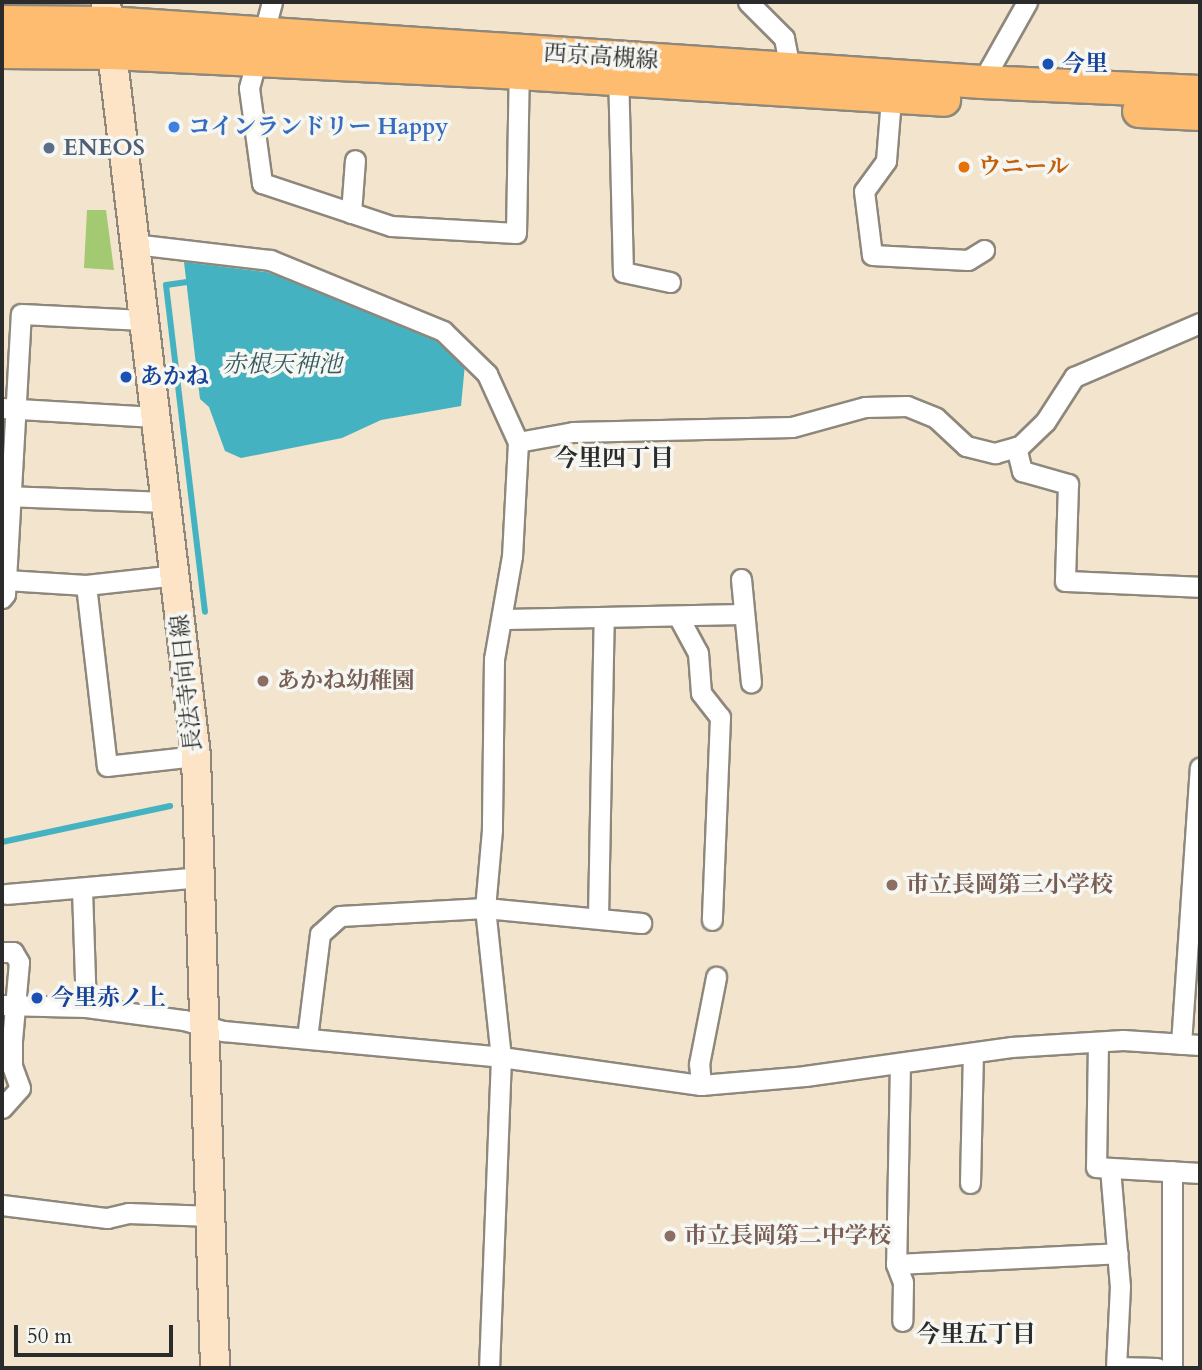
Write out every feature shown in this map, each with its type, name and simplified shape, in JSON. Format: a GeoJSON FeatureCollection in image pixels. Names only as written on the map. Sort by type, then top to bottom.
{"type":"FeatureCollection","features":[{"type":"Feature","properties":{"kind":"main road","name":"西京高槻線"},"geometry":{"type":"LineString","coordinates":[[2,22],[109,26],[261,47],[892,86],[1200,114]]}},
{"type":"Feature","properties":{"kind":"main road","name":"西京高槻線"},"geometry":{"type":"LineString","coordinates":[[2,51],[109,26]]}},
{"type":"Feature","properties":{"kind":"main road","name":"長法寺向日線"},"geometry":{"type":"LineString","coordinates":[[109,26],[196,756],[215,1368]]}},
{"type":"Feature","properties":{"kind":"main road","name":"西京高槻線"},"geometry":{"type":"LineString","coordinates":[[618,69],[790,69],[892,86],[982,82],[1200,92]]}},
{"type":"Feature","properties":{"kind":"street"},"geometry":{"type":"LineString","coordinates":[[272,2],[250,88],[262,183],[391,226],[516,233],[519,62]]}},
{"type":"Feature","properties":{"kind":"street"},"geometry":{"type":"LineString","coordinates":[[748,2],[784,38],[790,69]]}},
{"type":"Feature","properties":{"kind":"street"},"geometry":{"type":"LineString","coordinates":[[982,82],[1027,2]]}},
{"type":"Feature","properties":{"kind":"street"},"geometry":{"type":"LineString","coordinates":[[618,69],[623,272],[670,282]]}},
{"type":"Feature","properties":{"kind":"street"},"geometry":{"type":"LineString","coordinates":[[892,86],[886,161],[864,191],[872,255],[968,260],[984,250]]}},
{"type":"Feature","properties":{"kind":"street"},"geometry":{"type":"LineString","coordinates":[[351,213],[355,160]]}},
{"type":"Feature","properties":{"kind":"street"},"geometry":{"type":"LineString","coordinates":[[134,244],[270,260],[443,331],[486,374],[518,442],[512,556],[494,659],[492,830],[485,908],[501,1057],[489,1368]]}},
{"type":"Feature","properties":{"kind":"street"},"geometry":{"type":"LineString","coordinates":[[144,320],[21,314],[9,409],[4,589],[86,585],[176,575]]}},
{"type":"Feature","properties":{"kind":"street"},"geometry":{"type":"LineString","coordinates":[[518,442],[573,432],[792,427],[865,407],[907,406],[936,418],[966,446],[995,453],[1016,447],[1045,422],[1074,377],[1200,323]]}},
{"type":"Feature","properties":{"kind":"street"},"geometry":{"type":"LineString","coordinates":[[9,409],[154,417]]}},
{"type":"Feature","properties":{"kind":"street"},"geometry":{"type":"LineString","coordinates":[[1016,447],[1022,471],[1068,484],[1065,581],[1200,587]]}},
{"type":"Feature","properties":{"kind":"street"},"geometry":{"type":"LineString","coordinates":[[6,496],[164,502]]}},
{"type":"Feature","properties":{"kind":"street"},"geometry":{"type":"LineString","coordinates":[[741,579],[751,683]]}},
{"type":"Feature","properties":{"kind":"street"},"geometry":{"type":"LineString","coordinates":[[86,585],[107,766],[196,756]]}},
{"type":"Feature","properties":{"kind":"street"},"geometry":{"type":"LineString","coordinates":[[503,619],[744,614]]}},
{"type":"Feature","properties":{"kind":"street"},"geometry":{"type":"LineString","coordinates":[[678,616],[698,653],[701,693],[720,717],[712,920]]}},
{"type":"Feature","properties":{"kind":"street"},"geometry":{"type":"LineString","coordinates":[[598,917],[604,617]]}},
{"type":"Feature","properties":{"kind":"street"},"geometry":{"type":"LineString","coordinates":[[8,1006],[86,1007],[205,1025],[223,1031],[501,1057],[701,1085],[805,1076],[973,1053],[1098,1042],[1191,1044],[1200,768]]}},
{"type":"Feature","properties":{"kind":"street"},"geometry":{"type":"LineString","coordinates":[[6,894],[200,877]]}},
{"type":"Feature","properties":{"kind":"street"},"geometry":{"type":"LineString","coordinates":[[82,889],[86,1007]]}},
{"type":"Feature","properties":{"kind":"street"},"geometry":{"type":"LineString","coordinates":[[307,1038],[320,934],[340,916],[485,908],[641,923]]}},
{"type":"Feature","properties":{"kind":"street"},"geometry":{"type":"LineString","coordinates":[[2,952],[13,952],[19,961],[8,1006],[12,1066],[20,1088],[2,1108]]}},
{"type":"Feature","properties":{"kind":"street"},"geometry":{"type":"LineString","coordinates":[[701,1085],[699,1064],[716,977]]}},
{"type":"Feature","properties":{"kind":"street"},"geometry":{"type":"LineString","coordinates":[[1098,1042],[1096,1167],[1200,1173]]}},
{"type":"Feature","properties":{"kind":"street"},"geometry":{"type":"LineString","coordinates":[[971,1183],[973,1053]]}},
{"type":"Feature","properties":{"kind":"street"},"geometry":{"type":"LineString","coordinates":[[900,1063],[896,1264],[903,1282],[902,1321]]}},
{"type":"Feature","properties":{"kind":"street"},"geometry":{"type":"LineString","coordinates":[[1110,1168],[1121,1286],[1116,1368],[1157,1368]]}},
{"type":"Feature","properties":{"kind":"street"},"geometry":{"type":"LineString","coordinates":[[1172,1171],[1172,1368]]}},
{"type":"Feature","properties":{"kind":"street"},"geometry":{"type":"LineString","coordinates":[[2,1205],[107,1218],[128,1213],[212,1216]]}},
{"type":"Feature","properties":{"kind":"street"},"geometry":{"type":"LineString","coordinates":[[896,1264],[1118,1254]]}},
{"type":"Feature","properties":{"kind":"green space"},"geometry":{"type":"Polygon","coordinates":[[[87,210],[106,210],[114,270],[84,268],[87,210]]]}},
{"type":"Feature","properties":{"kind":"water","name":"赤根天神池"},"geometry":{"type":"Polygon","coordinates":[[[184,262],[266,272],[348,299],[420,330],[439,341],[465,364],[461,406],[381,420],[342,438],[241,458],[225,451],[209,407],[200,399],[184,262]]]}},
{"type":"Feature","properties":{"kind":"waterway"},"geometry":{"type":"LineString","coordinates":[[187,282],[166,285],[205,612]]}},
{"type":"Feature","properties":{"kind":"waterway"},"geometry":{"type":"LineString","coordinates":[[2,842],[170,806]]}},
{"type":"Feature","properties":{"kind":"place","name":"今里"},"geometry":{"type":"Point","coordinates":[1048,64]}},
{"type":"Feature","properties":{"kind":"place","name":"コインランドリー Happy"},"geometry":{"type":"Point","coordinates":[174,127]}},
{"type":"Feature","properties":{"kind":"place","name":"ENEOS"},"geometry":{"type":"Point","coordinates":[49,148]}},
{"type":"Feature","properties":{"kind":"place","name":"ウニール"},"geometry":{"type":"Point","coordinates":[964,167]}},
{"type":"Feature","properties":{"kind":"place","name":"あかね"},"geometry":{"type":"Point","coordinates":[126,377]}},
{"type":"Feature","properties":{"kind":"place","name":"あかね幼稚園"},"geometry":{"type":"Point","coordinates":[263,681]}},
{"type":"Feature","properties":{"kind":"place","name":"市立長岡第三小学校"},"geometry":{"type":"Point","coordinates":[892,885]}},
{"type":"Feature","properties":{"kind":"place","name":"今里赤ノ上"},"geometry":{"type":"Point","coordinates":[37,998]}},
{"type":"Feature","properties":{"kind":"place","name":"市立長岡第二中学校"},"geometry":{"type":"Point","coordinates":[670,1236]}},
{"type":"Feature","properties":{"kind":"district","name":"今里四丁目"},"geometry":{"type":"Point","coordinates":[614,459]}},
{"type":"Feature","properties":{"kind":"district","name":"今里五丁目"},"geometry":{"type":"Point","coordinates":[976,1335]}}]}
